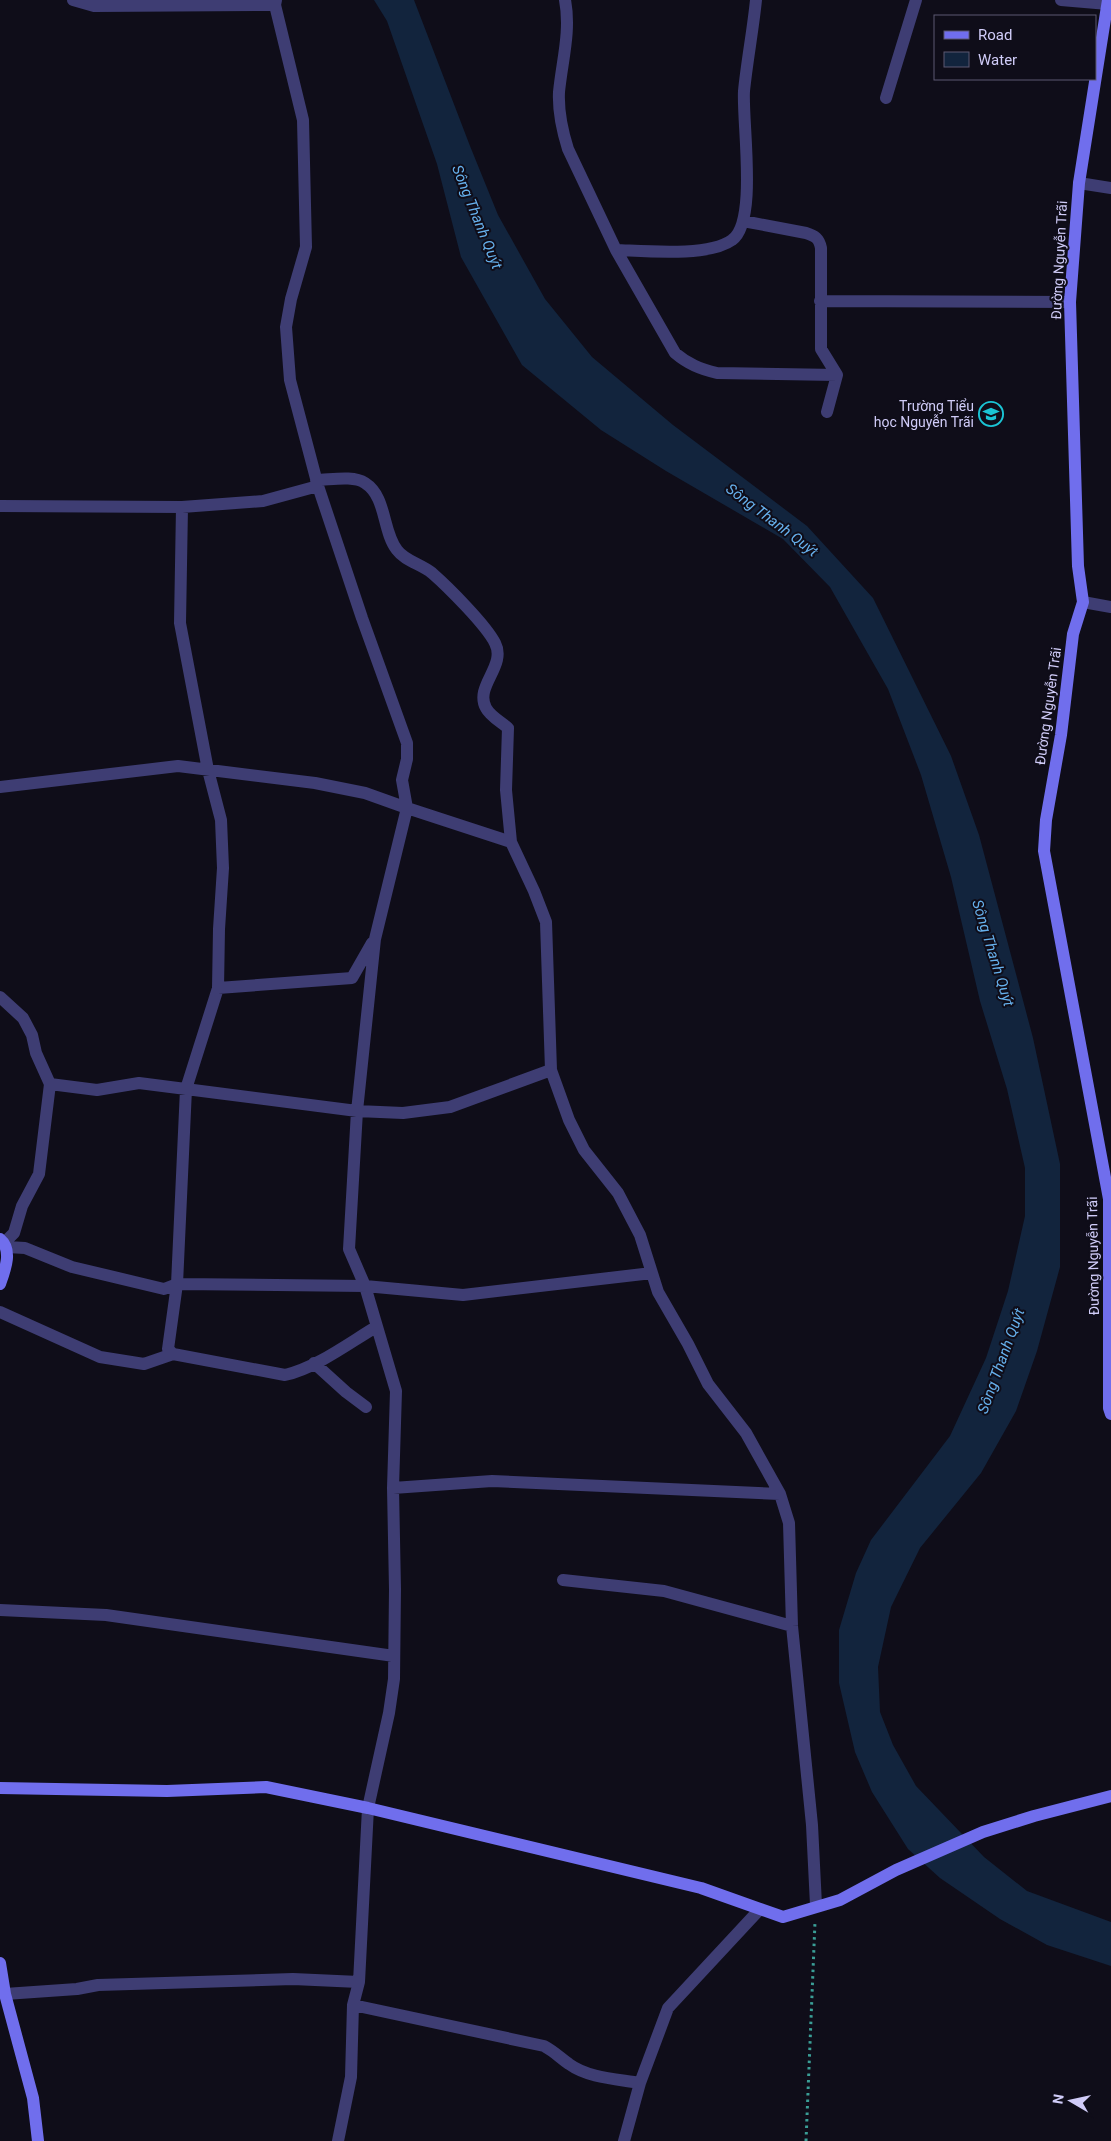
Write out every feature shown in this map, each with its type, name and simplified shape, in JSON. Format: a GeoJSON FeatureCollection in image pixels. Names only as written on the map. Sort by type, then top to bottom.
{"type":"FeatureCollection","features":[{"type":"Feature","properties":{"kind":"street"},"geometry":{"type":"LineString","coordinates":[[73,0],[94,6],[275,3],[303,120],[306,247],[291,299],[286,327],[290,380],[317,483],[362,618],[407,743],[407,759],[402,780],[407,808],[375,939],[357,1111],[349,1249],[365,1286],[396,1391],[393,1488],[394,1679],[389,1713],[368,1808],[360,1982],[353,2005],[351,2077],[338,2141]]}},
{"type":"Feature","properties":{"kind":"street"},"geometry":{"type":"LineString","coordinates":[[566,0],[568,22],[559,94],[562,132],[568,149],[616,250],[676,352],[686,362],[699,369],[716,373],[837,375]]}},
{"type":"Feature","properties":{"kind":"street"},"geometry":{"type":"LineString","coordinates":[[616,250],[683,252],[721,247],[734,240],[741,230],[747,180],[744,93],[756,0]]}},
{"type":"Feature","properties":{"kind":"street"},"geometry":{"type":"LineString","coordinates":[[886,98],[916,0]]}},
{"type":"Feature","properties":{"kind":"street"},"geometry":{"type":"LineString","coordinates":[[1061,0],[1108,2]]}},
{"type":"Feature","properties":{"kind":"street","name":"Đường Nguyễn Trãi"},"geometry":{"type":"LineString","coordinates":[[1096,77],[1108,2]]}},
{"type":"Feature","properties":{"kind":"street","name":"Đường Nguyễn Trãi"},"geometry":{"type":"LineString","coordinates":[[1096,80],[1079,183],[1070,302],[1078,566],[1084,602],[1073,634],[1061,735],[1046,820],[1044,851],[1110,1199],[1109,1408],[1111,1414]]}},
{"type":"Feature","properties":{"kind":"street"},"geometry":{"type":"LineString","coordinates":[[1079,183],[1111,188]]}},
{"type":"Feature","properties":{"kind":"street"},"geometry":{"type":"LineString","coordinates":[[743,221],[806,233],[816,236],[820,241],[821,350],[837,375],[827,412]]}},
{"type":"Feature","properties":{"kind":"street"},"geometry":{"type":"LineString","coordinates":[[820,302],[1070,302]]}},
{"type":"Feature","properties":{"kind":"street"},"geometry":{"type":"LineString","coordinates":[[0,506],[182,507],[263,501],[317,483],[357,480],[365,483],[379,501],[392,542],[402,556],[431,572],[479,621],[496,644],[497,666],[484,690],[484,699],[486,708],[508,728],[506,790],[511,842],[546,922],[551,1070],[569,1120],[584,1150],[618,1194],[640,1235],[658,1292],[688,1344],[708,1384],[746,1433],[780,1494],[789,1523],[792,1626],[812,1825],[816,1905]]}},
{"type":"Feature","properties":{"kind":"street"},"geometry":{"type":"LineString","coordinates":[[173,1354],[168,1346],[178,1284],[186,1089],[218,988],[223,868],[221,820],[208,770],[180,623],[182,507]]}},
{"type":"Feature","properties":{"kind":"street"},"geometry":{"type":"LineString","coordinates":[[1084,602],[1111,607]]}},
{"type":"Feature","properties":{"kind":"street"},"geometry":{"type":"LineString","coordinates":[[0,787],[178,766],[315,783],[365,793],[511,842]]}},
{"type":"Feature","properties":{"kind":"street"},"geometry":{"type":"LineString","coordinates":[[218,988],[352,978],[375,939]]}},
{"type":"Feature","properties":{"kind":"street"},"geometry":{"type":"LineString","coordinates":[[0,997],[23,1018],[32,1035],[36,1053],[50,1084],[38,1174],[22,1206],[14,1233],[4,1243],[5,1270],[0,1284]]}},
{"type":"Feature","properties":{"kind":"street"},"geometry":{"type":"LineString","coordinates":[[50,1084],[97,1090],[140,1083],[357,1111],[403,1113],[450,1107],[551,1070]]}},
{"type":"Feature","properties":{"kind":"street"},"geometry":{"type":"LineString","coordinates":[[4,1243],[25,1248],[72,1267],[164,1289],[178,1284],[365,1286],[463,1295],[652,1273]]}},
{"type":"Feature","properties":{"kind":"street"},"geometry":{"type":"LineString","coordinates":[[0,1312],[100,1358],[144,1364],[173,1354],[286,1375],[296,1373],[376,1327]]}},
{"type":"Feature","properties":{"kind":"street"},"geometry":{"type":"LineString","coordinates":[[314,1363],[366,1407]]}},
{"type":"Feature","properties":{"kind":"street"},"geometry":{"type":"LineString","coordinates":[[393,1488],[492,1481],[780,1494]]}},
{"type":"Feature","properties":{"kind":"street"},"geometry":{"type":"LineString","coordinates":[[563,1580],[664,1591],[792,1626]]}},
{"type":"Feature","properties":{"kind":"street"},"geometry":{"type":"LineString","coordinates":[[0,1610],[106,1615],[394,1656]]}},
{"type":"Feature","properties":{"kind":"street"},"geometry":{"type":"LineString","coordinates":[[0,1788],[168,1791],[266,1787],[368,1808],[701,1888],[783,1917],[816,1905],[840,1900],[896,1870],[983,1832],[1034,1816],[1111,1796]]}},
{"type":"Feature","properties":{"kind":"street"},"geometry":{"type":"LineString","coordinates":[[624,2141],[640,2083],[668,2008],[760,1909]]}},
{"type":"Feature","properties":{"kind":"street"},"geometry":{"type":"LineString","coordinates":[[0,1963],[5,1994],[33,2098],[38,2141]]}},
{"type":"Feature","properties":{"kind":"street"},"geometry":{"type":"LineString","coordinates":[[5,1994],[77,1989],[98,1985],[293,1980],[360,1982]]}},
{"type":"Feature","properties":{"kind":"street"},"geometry":{"type":"LineString","coordinates":[[353,2005],[544,2046],[557,2053],[569,2064],[588,2073],[640,2083]]}},
{"type":"Feature","properties":{"kind":"path"},"geometry":{"type":"LineString","coordinates":[[806,2141],[816,1905]]}},
{"type":"Feature","properties":{"kind":"water","name":"Sông Thanh Quýt"},"geometry":{"type":"Polygon","coordinates":[[[374,0],[414,0],[498,215],[545,299],[592,357],[673,425],[807,526],[873,598],[951,756],[979,835],[1033,1038],[1060,1164],[1060,1267],[1037,1351],[1016,1411],[981,1473],[920,1548],[891,1607],[878,1667],[880,1712],[893,1745],[916,1786],[984,1857],[1027,1891],[1111,1922],[1111,1966],[1047,1945],[1000,1919],[940,1878],[908,1849],[872,1792],[855,1752],[839,1683],[839,1630],[856,1573],[871,1540],[950,1436],[986,1358],[1008,1291],[1025,1216],[1025,1168],[1007,1089],[980,1001],[951,877],[921,775],[888,689],[830,587],[783,539],[666,471],[601,430],[522,365],[461,257],[437,164],[387,21],[374,0]]]}},
{"type":"Feature","properties":{"kind":"place","name":"Trường Tiểu học Nguyễn Trãi"},"geometry":{"type":"Point","coordinates":[991,414]}}]}
